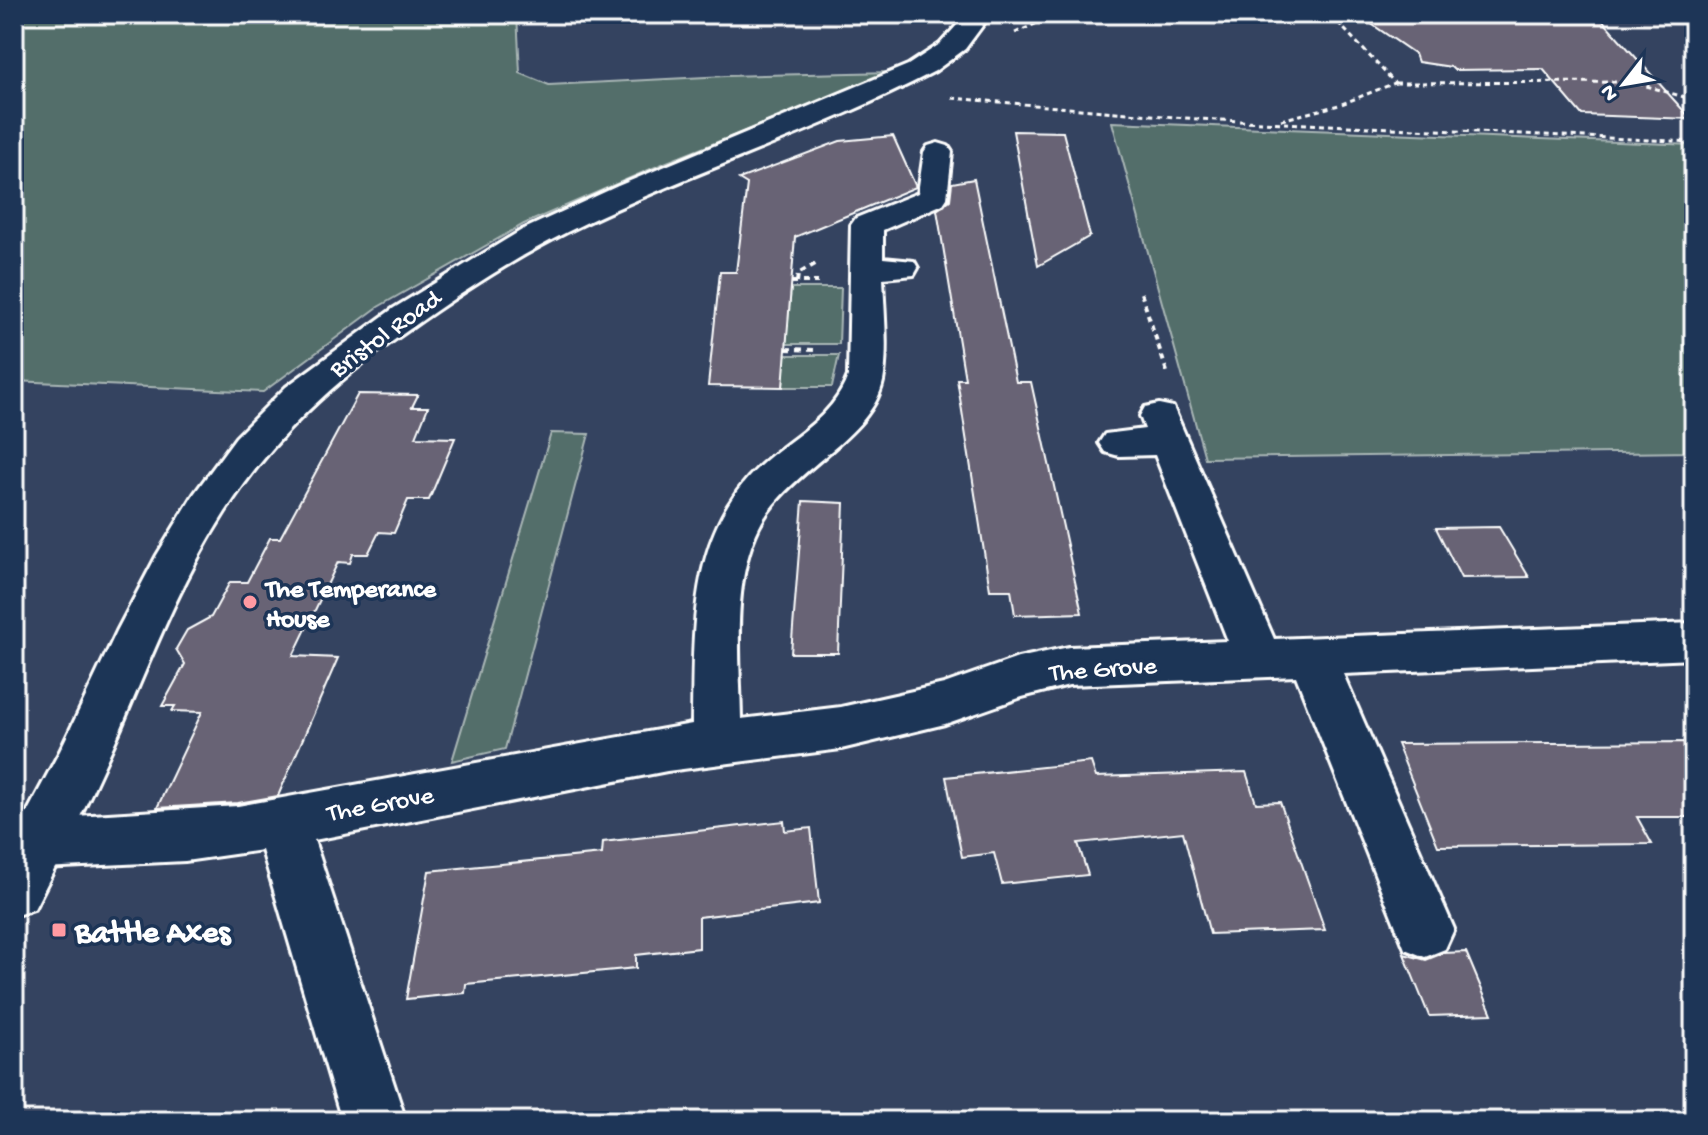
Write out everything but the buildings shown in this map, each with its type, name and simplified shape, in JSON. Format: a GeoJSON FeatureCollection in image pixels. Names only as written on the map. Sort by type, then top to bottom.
{"type":"FeatureCollection","features":[{"type":"Feature","properties":{"kind":"street","name":"Bristol Road"},"geometry":{"type":"LineString","coordinates":[[14,890],[43,843],[167,578],[209,503],[253,443],[299,394],[449,285],[504,253],[621,195],[926,65],[954,46],[979,14]]}},
{"type":"Feature","properties":{"kind":"street"},"geometry":{"type":"LineString","coordinates":[[716,743],[724,564],[739,527],[762,489],[783,466],[852,410],[863,393],[884,268],[865,229],[870,221],[932,198],[938,152]]}},
{"type":"Feature","properties":{"kind":"street"},"geometry":{"type":"LineString","coordinates":[[1119,443],[1164,428],[1259,659]]}},
{"type":"Feature","properties":{"kind":"street","name":"The Grove"},"geometry":{"type":"LineString","coordinates":[[43,843],[185,836],[281,822],[667,749],[841,728],[945,704],[1018,678],[1069,666],[1694,641]]}},
{"type":"Feature","properties":{"kind":"street"},"geometry":{"type":"LineString","coordinates":[[1312,657],[1425,929]]}},
{"type":"Feature","properties":{"kind":"street"},"geometry":{"type":"LineString","coordinates":[[281,822],[374,1121]]}},
{"type":"Feature","properties":{"kind":"path"},"geometry":{"type":"LineString","coordinates":[[1330,14],[1395,83]]}},
{"type":"Feature","properties":{"kind":"path"},"geometry":{"type":"LineString","coordinates":[[1272,123],[1339,105],[1395,83],[1633,82],[1694,100]]}},
{"type":"Feature","properties":{"kind":"path"},"geometry":{"type":"LineString","coordinates":[[870,91],[1198,119],[1694,142]]}},
{"type":"Feature","properties":{"kind":"path"},"geometry":{"type":"LineString","coordinates":[[1141,293],[1182,416],[1164,428]]}},
{"type":"Feature","properties":{"kind":"green space"},"geometry":{"type":"Polygon","coordinates":[[[14,14],[517,14],[520,73],[549,85],[893,72],[667,162],[524,224],[378,307],[263,392],[14,381],[14,14]]]}},
{"type":"Feature","properties":{"kind":"green space"},"geometry":{"type":"Polygon","coordinates":[[[1112,122],[1694,145],[1694,452],[1205,458],[1112,122]]]}},
{"type":"Feature","properties":{"kind":"green space"},"geometry":{"type":"Polygon","coordinates":[[[791,288],[841,288],[839,344],[786,344],[791,288]]]}},
{"type":"Feature","properties":{"kind":"green space"},"geometry":{"type":"Polygon","coordinates":[[[785,355],[839,355],[832,387],[783,387],[785,355]]]}},
{"type":"Feature","properties":{"kind":"green space"},"geometry":{"type":"Polygon","coordinates":[[[551,433],[589,434],[505,749],[452,761],[551,433]]]}},
{"type":"Feature","properties":{"kind":"place","name":"The Temperance House"},"geometry":{"type":"Point","coordinates":[250,602]}},
{"type":"Feature","properties":{"kind":"place","name":"Battle Axes"},"geometry":{"type":"Point","coordinates":[59,930]}}]}
